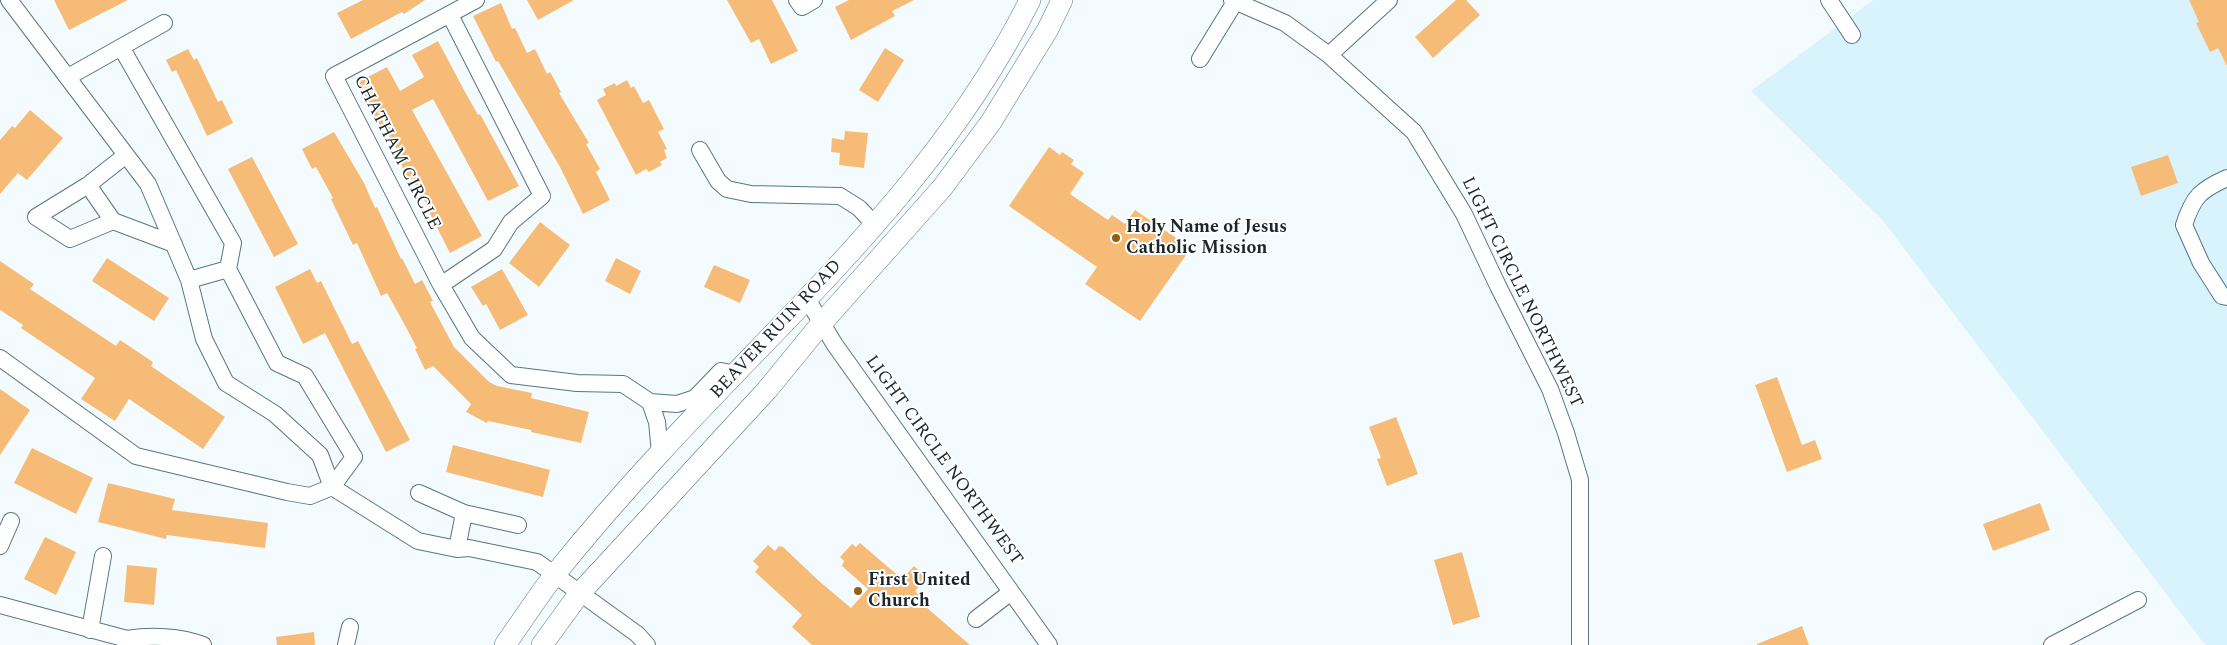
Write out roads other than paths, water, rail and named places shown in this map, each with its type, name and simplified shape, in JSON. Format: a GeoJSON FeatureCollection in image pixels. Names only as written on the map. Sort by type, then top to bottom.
{"type":"FeatureCollection","features":[{"type":"Feature","properties":{"kind":"main road","name":"BEAVER RUIN ROAD"},"geometry":{"type":"LineString","coordinates":[[505,645],[555,574],[660,453],[876,226],[927,162],[971,101],[1030,0]]}},
{"type":"Feature","properties":{"kind":"main road","name":"BEAVER RUIN ROAD"},"geometry":{"type":"LineString","coordinates":[[542,645],[579,594],[767,390],[821,324],[942,188],[991,122],[1048,29],[1062,0]]}},
{"type":"Feature","properties":{"kind":"street"},"geometry":{"type":"LineString","coordinates":[[9,0],[148,184],[189,280],[204,339],[226,383],[275,414],[320,455],[332,487],[418,541],[457,549],[469,548],[537,562],[637,634],[647,645]]}},
{"type":"Feature","properties":{"kind":"street","name":"CHATHAM CIRCLE"},"geometry":{"type":"LineString","coordinates":[[476,0],[334,76],[441,285],[472,338],[511,375],[577,383],[623,384],[650,402]]}},
{"type":"Feature","properties":{"kind":"street"},"geometry":{"type":"LineString","coordinates":[[797,0],[802,7],[814,0]]}},
{"type":"Feature","properties":{"kind":"street"},"geometry":{"type":"LineString","coordinates":[[1329,55],[1389,0]]}},
{"type":"Feature","properties":{"kind":"street"},"geometry":{"type":"LineString","coordinates":[[1829,0],[1852,35]]}},
{"type":"Feature","properties":{"kind":"street"},"geometry":{"type":"LineString","coordinates":[[1200,59],[1234,1]]}},
{"type":"Feature","properties":{"kind":"street","name":"LIGHT CIRCLE NORTHWEST"},"geometry":{"type":"LineString","coordinates":[[1234,1],[1285,23],[1329,55],[1414,132],[1464,214],[1550,389],[1580,480],[1580,645]]}},
{"type":"Feature","properties":{"kind":"street"},"geometry":{"type":"LineString","coordinates":[[441,285],[494,249],[511,222],[542,196],[450,15]]}},
{"type":"Feature","properties":{"kind":"street"},"geometry":{"type":"LineString","coordinates":[[68,77],[164,23]]}},
{"type":"Feature","properties":{"kind":"street"},"geometry":{"type":"LineString","coordinates":[[0,358],[136,456],[310,496],[332,487],[354,457],[305,376],[277,363],[228,270],[233,243],[121,47]]}},
{"type":"Feature","properties":{"kind":"street"},"geometry":{"type":"LineString","coordinates":[[700,150],[718,181],[728,189],[751,194],[840,196],[859,208],[876,226]]}},
{"type":"Feature","properties":{"kind":"street"},"geometry":{"type":"LineString","coordinates":[[113,221],[70,239],[36,217],[88,185],[126,156]]}},
{"type":"Feature","properties":{"kind":"street"},"geometry":{"type":"LineString","coordinates":[[2227,178],[2209,186],[2191,203],[2184,225],[2201,263],[2222,296],[2227,297]]}},
{"type":"Feature","properties":{"kind":"street"},"geometry":{"type":"LineString","coordinates":[[88,185],[113,221],[174,244]]}},
{"type":"Feature","properties":{"kind":"street"},"geometry":{"type":"LineString","coordinates":[[189,280],[228,270]]}},
{"type":"Feature","properties":{"kind":"street","name":"LIGHT CIRCLE NORTHWEST"},"geometry":{"type":"LineString","coordinates":[[807,299],[821,324],[1049,645]]}},
{"type":"Feature","properties":{"kind":"street"},"geometry":{"type":"LineString","coordinates":[[660,453],[657,422],[650,402],[677,404],[695,398],[721,371],[736,374]]}},
{"type":"Feature","properties":{"kind":"street"},"geometry":{"type":"LineString","coordinates":[[419,493],[464,513],[518,525]]}},
{"type":"Feature","properties":{"kind":"street"},"geometry":{"type":"LineString","coordinates":[[457,549],[464,513]]}},
{"type":"Feature","properties":{"kind":"street"},"geometry":{"type":"LineString","coordinates":[[0,546],[11,521]]}},
{"type":"Feature","properties":{"kind":"street"},"geometry":{"type":"LineString","coordinates":[[90,630],[103,556]]}},
{"type":"Feature","properties":{"kind":"street"},"geometry":{"type":"LineString","coordinates":[[976,619],[1011,592]]}},
{"type":"Feature","properties":{"kind":"street"},"geometry":{"type":"LineString","coordinates":[[2052,645],[2138,600]]}},
{"type":"Feature","properties":{"kind":"street"},"geometry":{"type":"LineString","coordinates":[[0,605],[127,639],[192,641],[203,645]]}},
{"type":"Feature","properties":{"kind":"street"},"geometry":{"type":"LineString","coordinates":[[346,645],[350,627]]}},
{"type":"Feature","properties":{"kind":"place","name":"Holy Name of Jesus Catholic Mission"},"geometry":{"type":"Point","coordinates":[1116,238]}},
{"type":"Feature","properties":{"kind":"place","name":"First United Church"},"geometry":{"type":"Point","coordinates":[858,591]}}]}
